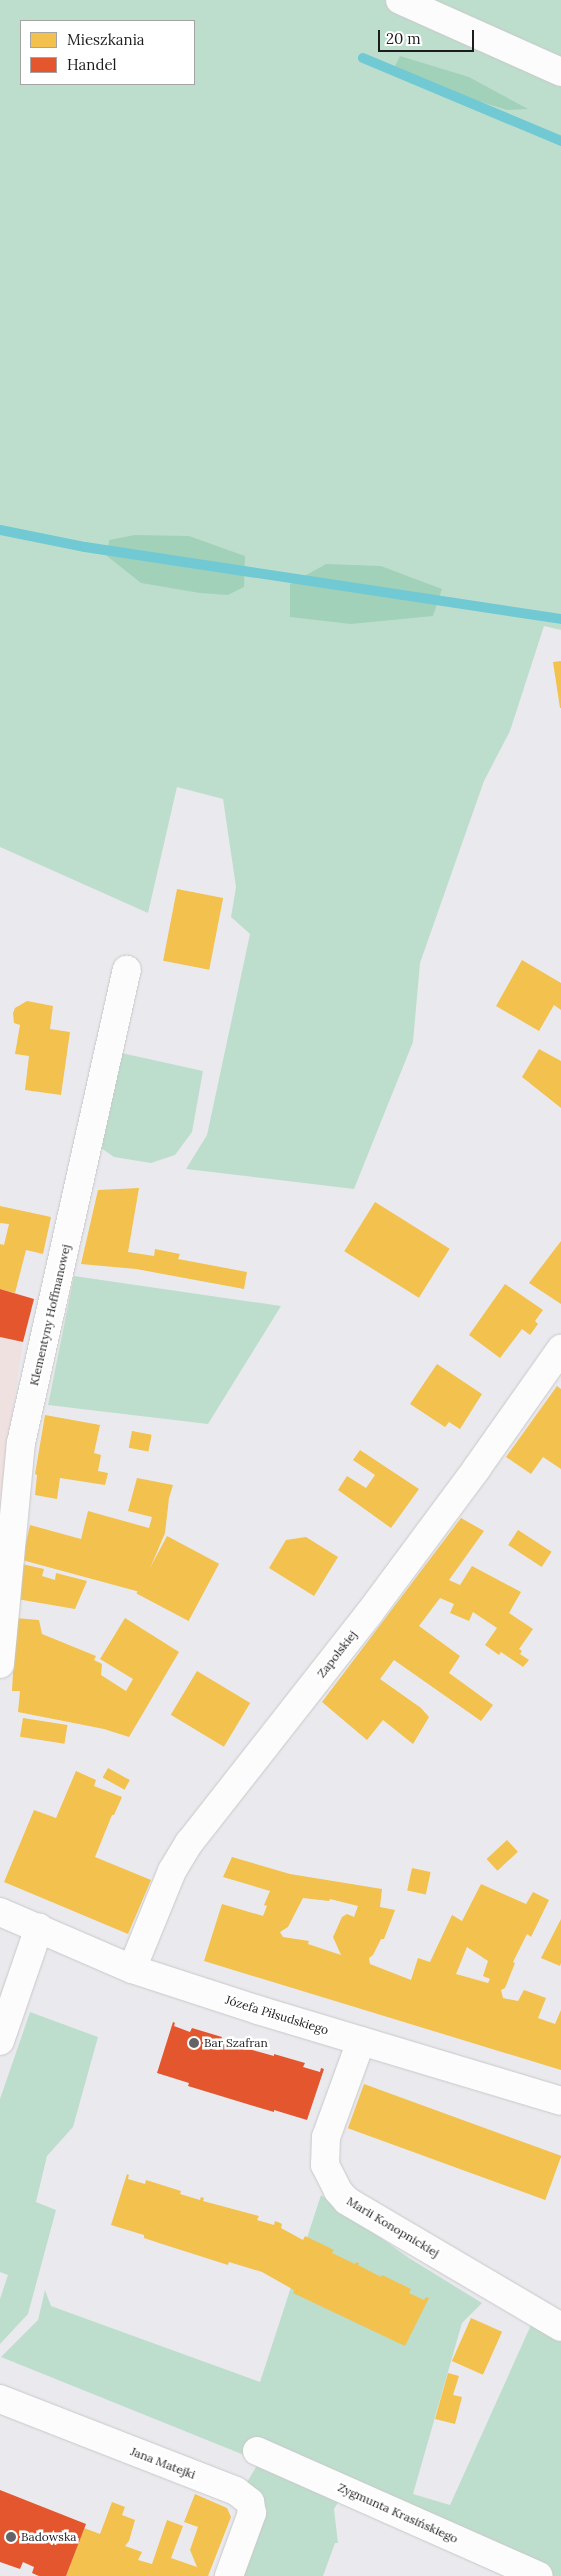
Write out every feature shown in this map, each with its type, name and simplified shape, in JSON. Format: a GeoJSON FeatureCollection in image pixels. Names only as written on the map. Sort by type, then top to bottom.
{"type":"FeatureCollection","features":[{"type":"Feature","properties":{"kind":"street"},"geometry":{"type":"LineString","coordinates":[[400,0],[561,72]]}},
{"type":"Feature","properties":{"kind":"street","name":"Klementyny Hoffmanowej"},"geometry":{"type":"LineString","coordinates":[[0,1664],[20,1443],[127,970]]}},
{"type":"Feature","properties":{"kind":"street","name":"Zapolskiej"},"geometry":{"type":"LineString","coordinates":[[132,1969],[172,1871],[189,1843],[368,1615],[477,1468],[561,1349]]}},
{"type":"Feature","properties":{"kind":"street","name":"Józefa Piłsudskiego"},"geometry":{"type":"LineString","coordinates":[[0,1912],[132,1969],[561,2101]]}},
{"type":"Feature","properties":{"kind":"street"},"geometry":{"type":"LineString","coordinates":[[0,2041],[39,1928]]}},
{"type":"Feature","properties":{"kind":"street","name":"Marii Konopnickiej"},"geometry":{"type":"LineString","coordinates":[[361,2041],[326,2137],[325,2165],[338,2190],[347,2201],[561,2327]]}},
{"type":"Feature","properties":{"kind":"street","name":"Jana Matejki"},"geometry":{"type":"LineString","coordinates":[[0,2399],[236,2491],[250,2502],[252,2513],[229,2576]]}},
{"type":"Feature","properties":{"kind":"street","name":"Zygmunta Krasińskiego"},"geometry":{"type":"LineString","coordinates":[[257,2451],[539,2576]]}},
{"type":"Feature","properties":{"kind":"shaded area"},"geometry":{"type":"Polygon","coordinates":[[[0,1337],[23,1342],[0,1500],[0,1337]]]}},
{"type":"Feature","properties":{"kind":"green space"},"geometry":{"type":"Polygon","coordinates":[[[0,0],[561,0],[561,630],[544,626],[510,731],[484,781],[420,963],[413,1042],[354,1189],[186,1169],[207,1135],[250,934],[231,917],[236,887],[223,799],[177,787],[148,913],[0,847],[0,0]]]}},
{"type":"Feature","properties":{"kind":"green space"},"geometry":{"type":"Polygon","coordinates":[[[400,56],[469,77],[528,109],[507,110],[391,74],[400,56]]]}},
{"type":"Feature","properties":{"kind":"green space"},"geometry":{"type":"Polygon","coordinates":[[[135,535],[189,536],[245,556],[244,587],[228,595],[200,593],[141,583],[107,556],[109,540],[135,535]]]}},
{"type":"Feature","properties":{"kind":"green space"},"geometry":{"type":"Polygon","coordinates":[[[326,564],[381,566],[442,589],[433,616],[351,624],[290,617],[290,584],[326,564]]]}},
{"type":"Feature","properties":{"kind":"green space"},"geometry":{"type":"Polygon","coordinates":[[[117,1052],[203,1071],[192,1132],[175,1155],[151,1163],[114,1157],[101,1148],[100,1138],[117,1052]]]}},
{"type":"Feature","properties":{"kind":"green space"},"geometry":{"type":"Polygon","coordinates":[[[74,1276],[281,1306],[208,1424],[48,1405],[74,1276]]]}},
{"type":"Feature","properties":{"kind":"green space"},"geometry":{"type":"Polygon","coordinates":[[[30,2012],[98,2037],[73,2127],[47,2156],[36,2202],[56,2210],[28,2314],[0,2344],[0,2299],[8,2275],[0,2272],[0,2099],[30,2012]]]}},
{"type":"Feature","properties":{"kind":"green space"},"geometry":{"type":"Polygon","coordinates":[[[321,2195],[409,2258],[482,2303],[462,2323],[413,2494],[450,2505],[531,2325],[561,2341],[561,2576],[513,2576],[341,2498],[334,2509],[338,2543],[335,2543],[323,2576],[241,2576],[267,2511],[264,2505],[243,2489],[256,2467],[244,2455],[1,2357],[38,2320],[45,2290],[51,2306],[260,2382],[321,2195]]]}},
{"type":"Feature","properties":{"kind":"building: Mieszkania"},"geometry":{"type":"Polygon","coordinates":[[[561,661],[561,708],[560,708],[553,662],[561,661]]]}},
{"type":"Feature","properties":{"kind":"building: Mieszkania"},"geometry":{"type":"Polygon","coordinates":[[[177,889],[223,898],[209,970],[163,961],[177,889]]]}},
{"type":"Feature","properties":{"kind":"building: Mieszkania"},"geometry":{"type":"Polygon","coordinates":[[[522,960],[561,983],[561,1010],[554,1005],[539,1031],[496,1006],[522,960]]]}},
{"type":"Feature","properties":{"kind":"building: Mieszkania"},"geometry":{"type":"Polygon","coordinates":[[[27,1001],[53,1006],[50,1029],[70,1032],[61,1095],[25,1090],[29,1056],[15,1054],[20,1025],[14,1023],[13,1013],[15,1008],[27,1001]]]}},
{"type":"Feature","properties":{"kind":"building: Mieszkania"},"geometry":{"type":"Polygon","coordinates":[[[539,1049],[561,1061],[561,1108],[522,1077],[539,1049]]]}},
{"type":"Feature","properties":{"kind":"building: Mieszkania"},"geometry":{"type":"Polygon","coordinates":[[[139,1188],[128,1252],[154,1256],[155,1249],[180,1254],[178,1259],[247,1272],[244,1289],[136,1269],[81,1264],[98,1190],[139,1188]]]}},
{"type":"Feature","properties":{"kind":"building: Mieszkania"},"geometry":{"type":"Polygon","coordinates":[[[375,1202],[450,1249],[419,1298],[344,1251],[375,1202]]]}},
{"type":"Feature","properties":{"kind":"building: Mieszkania"},"geometry":{"type":"Polygon","coordinates":[[[0,1206],[51,1217],[43,1254],[26,1250],[15,1293],[0,1289],[0,1244],[4,1245],[9,1224],[0,1223],[0,1206]]]}},
{"type":"Feature","properties":{"kind":"building: Mieszkania"},"geometry":{"type":"Polygon","coordinates":[[[561,1241],[561,1304],[529,1283],[561,1241]]]}},
{"type":"Feature","properties":{"kind":"building: Mieszkania"},"geometry":{"type":"Polygon","coordinates":[[[505,1284],[543,1310],[535,1321],[538,1324],[530,1335],[522,1329],[500,1358],[469,1335],[505,1284]]]}},
{"type":"Feature","properties":{"kind":"building: Mieszkania"},"geometry":{"type":"Polygon","coordinates":[[[437,1364],[482,1394],[460,1429],[449,1422],[445,1427],[410,1404],[437,1364]]]}},
{"type":"Feature","properties":{"kind":"building: Mieszkania"},"geometry":{"type":"Polygon","coordinates":[[[557,1386],[561,1389],[561,1469],[543,1457],[531,1474],[506,1457],[557,1386]]]}},
{"type":"Feature","properties":{"kind":"building: Mieszkania"},"geometry":{"type":"Polygon","coordinates":[[[45,1415],[100,1425],[94,1453],[101,1455],[98,1471],[108,1473],[105,1485],[60,1478],[57,1499],[35,1495],[37,1475],[35,1474],[45,1415]]]}},
{"type":"Feature","properties":{"kind":"building: Mieszkania"},"geometry":{"type":"Polygon","coordinates":[[[132,1431],[152,1435],[148,1452],[129,1448],[132,1431]]]}},
{"type":"Feature","properties":{"kind":"building: Mieszkania"},"geometry":{"type":"Polygon","coordinates":[[[360,1450],[419,1489],[391,1528],[338,1490],[347,1476],[366,1488],[375,1475],[353,1460],[360,1450]]]}},
{"type":"Feature","properties":{"kind":"building: Mieszkania"},"geometry":{"type":"Polygon","coordinates":[[[137,1478],[173,1485],[169,1498],[165,1533],[140,1592],[22,1560],[30,1525],[81,1539],[88,1511],[149,1528],[152,1517],[128,1511],[137,1478]]]}},
{"type":"Feature","properties":{"kind":"building: Mieszkania"},"geometry":{"type":"Polygon","coordinates":[[[461,1518],[484,1531],[449,1580],[460,1585],[472,1566],[521,1592],[509,1613],[533,1629],[519,1649],[522,1651],[520,1654],[529,1660],[523,1667],[501,1652],[499,1655],[485,1645],[497,1628],[473,1612],[469,1621],[450,1613],[454,1604],[440,1598],[419,1626],[460,1656],[449,1673],[493,1705],[481,1721],[394,1660],[380,1679],[421,1708],[429,1717],[413,1744],[383,1720],[367,1740],[322,1702],[461,1518]]]}},
{"type":"Feature","properties":{"kind":"building: Mieszkania"},"geometry":{"type":"Polygon","coordinates":[[[518,1530],[552,1552],[542,1567],[508,1545],[518,1530]]]}},
{"type":"Feature","properties":{"kind":"building: Mieszkania"},"geometry":{"type":"Polygon","coordinates":[[[167,1536],[219,1564],[189,1621],[136,1593],[167,1536]]]}},
{"type":"Feature","properties":{"kind":"building: Mieszkania"},"geometry":{"type":"Polygon","coordinates":[[[306,1537],[338,1557],[314,1596],[269,1568],[286,1540],[306,1537]]]}},
{"type":"Feature","properties":{"kind":"building: Mieszkania"},"geometry":{"type":"Polygon","coordinates":[[[22,1564],[44,1569],[42,1576],[55,1580],[56,1573],[87,1581],[75,1609],[17,1599],[22,1564]]]}},
{"type":"Feature","properties":{"kind":"building: Mieszkania"},"geometry":{"type":"Polygon","coordinates":[[[16,1618],[39,1620],[42,1634],[96,1656],[94,1660],[102,1664],[101,1675],[126,1691],[133,1679],[100,1659],[125,1618],[179,1652],[129,1737],[104,1729],[18,1712],[20,1691],[12,1691],[16,1618]]]}},
{"type":"Feature","properties":{"kind":"building: Mieszkania"},"geometry":{"type":"Polygon","coordinates":[[[197,1671],[250,1703],[224,1747],[171,1715],[197,1671]]]}},
{"type":"Feature","properties":{"kind":"building: Mieszkania"},"geometry":{"type":"Polygon","coordinates":[[[23,1718],[67,1725],[64,1744],[20,1737],[23,1718]]]}},
{"type":"Feature","properties":{"kind":"building: Mieszkania"},"geometry":{"type":"Polygon","coordinates":[[[108,1768],[130,1780],[125,1790],[103,1778],[108,1768]]]}},
{"type":"Feature","properties":{"kind":"building: Mieszkania"},"geometry":{"type":"Polygon","coordinates":[[[76,1771],[96,1780],[94,1786],[122,1797],[114,1815],[112,1815],[95,1857],[151,1880],[128,1934],[4,1882],[34,1810],[56,1818],[76,1771]]]}},
{"type":"Feature","properties":{"kind":"building: Mieszkania"},"geometry":{"type":"Polygon","coordinates":[[[507,1840],[518,1852],[497,1871],[487,1859],[507,1840]]]}},
{"type":"Feature","properties":{"kind":"building: Mieszkania"},"geometry":{"type":"Polygon","coordinates":[[[232,1857],[290,1874],[382,1889],[380,1907],[395,1910],[384,1939],[381,1939],[373,1955],[369,1958],[370,1964],[411,1980],[418,1958],[430,1962],[452,1915],[462,1921],[481,1884],[526,1904],[533,1892],[549,1900],[531,1937],[527,1934],[513,1962],[515,1963],[505,1988],[501,1990],[503,1998],[518,2001],[524,1990],[546,1998],[538,2018],[555,2024],[561,2010],[561,2070],[204,1961],[222,1904],[263,1916],[267,1906],[264,1905],[270,1891],[223,1877],[232,1857]],[[303,1898],[288,1927],[280,1932],[283,1937],[309,1941],[308,1944],[341,1955],[333,1937],[342,1917],[347,1914],[354,1917],[358,1906],[330,1899],[329,1901],[303,1898]],[[467,1947],[456,1974],[488,1983],[490,1979],[483,1976],[488,1961],[467,1947]]]}},
{"type":"Feature","properties":{"kind":"building: Mieszkania"},"geometry":{"type":"Polygon","coordinates":[[[412,1868],[431,1872],[426,1894],[407,1890],[412,1868]]]}},
{"type":"Feature","properties":{"kind":"building: Mieszkania"},"geometry":{"type":"Polygon","coordinates":[[[561,1919],[561,1963],[560,1966],[541,1958],[561,1919]]]}},
{"type":"Feature","properties":{"kind":"building: Mieszkania"},"geometry":{"type":"Polygon","coordinates":[[[364,2084],[561,2156],[545,2200],[348,2128],[364,2084]]]}},
{"type":"Feature","properties":{"kind":"building: Mieszkania"},"geometry":{"type":"Polygon","coordinates":[[[127,2174],[129,2175],[128,2179],[145,2184],[146,2180],[181,2191],[180,2194],[200,2200],[201,2197],[204,2198],[203,2201],[259,2216],[257,2220],[274,2225],[275,2221],[278,2222],[282,2224],[281,2228],[303,2240],[305,2236],[334,2250],[332,2253],[355,2264],[357,2262],[359,2263],[358,2265],[381,2277],[382,2275],[411,2289],[409,2293],[424,2300],[426,2297],[429,2298],[405,2346],[293,2293],[294,2290],[262,2272],[229,2262],[228,2265],[144,2238],[144,2235],[111,2225],[127,2174]]]}},
{"type":"Feature","properties":{"kind":"building: Mieszkania"},"geometry":{"type":"Polygon","coordinates":[[[471,2318],[502,2332],[483,2375],[452,2361],[471,2318]]]}},
{"type":"Feature","properties":{"kind":"building: Mieszkania"},"geometry":{"type":"Polygon","coordinates":[[[448,2373],[459,2376],[453,2395],[462,2397],[455,2424],[435,2419],[448,2373]]]}},
{"type":"Feature","properties":{"kind":"building: Mieszkania"},"geometry":{"type":"Polygon","coordinates":[[[195,2494],[227,2508],[231,2517],[208,2576],[66,2576],[84,2528],[100,2534],[112,2502],[125,2507],[122,2515],[135,2520],[129,2541],[125,2546],[142,2552],[138,2560],[152,2564],[167,2520],[183,2526],[171,2558],[197,2567],[190,2550],[198,2527],[184,2522],[195,2494]]]}},
{"type":"Feature","properties":{"kind":"building: Handel"},"geometry":{"type":"Polygon","coordinates":[[[0,1289],[34,1299],[23,1342],[0,1337],[0,1289]]]}},
{"type":"Feature","properties":{"kind":"building: Handel"},"geometry":{"type":"Polygon","coordinates":[[[173,2022],[175,2023],[174,2026],[190,2032],[192,2028],[222,2037],[221,2040],[246,2048],[247,2045],[250,2046],[249,2049],[305,2063],[303,2067],[320,2072],[321,2068],[324,2069],[307,2120],[188,2086],[189,2083],[157,2073],[173,2022]]]}},
{"type":"Feature","properties":{"kind":"building: Handel"},"geometry":{"type":"Polygon","coordinates":[[[0,2490],[86,2524],[66,2576],[39,2576],[32,2573],[34,2567],[23,2562],[20,2569],[0,2562],[0,2490]]]}},
{"type":"Feature","properties":{"kind":"waterway"},"geometry":{"type":"LineString","coordinates":[[363,58],[561,141]]}},
{"type":"Feature","properties":{"kind":"waterway"},"geometry":{"type":"LineString","coordinates":[[0,530],[85,547],[561,619]]}},
{"type":"Feature","properties":{"kind":"place","name":"Bar Szafran"},"geometry":{"type":"Point","coordinates":[194,2043]}},
{"type":"Feature","properties":{"kind":"place","name":"Badowska"},"geometry":{"type":"Point","coordinates":[11,2537]}}]}
